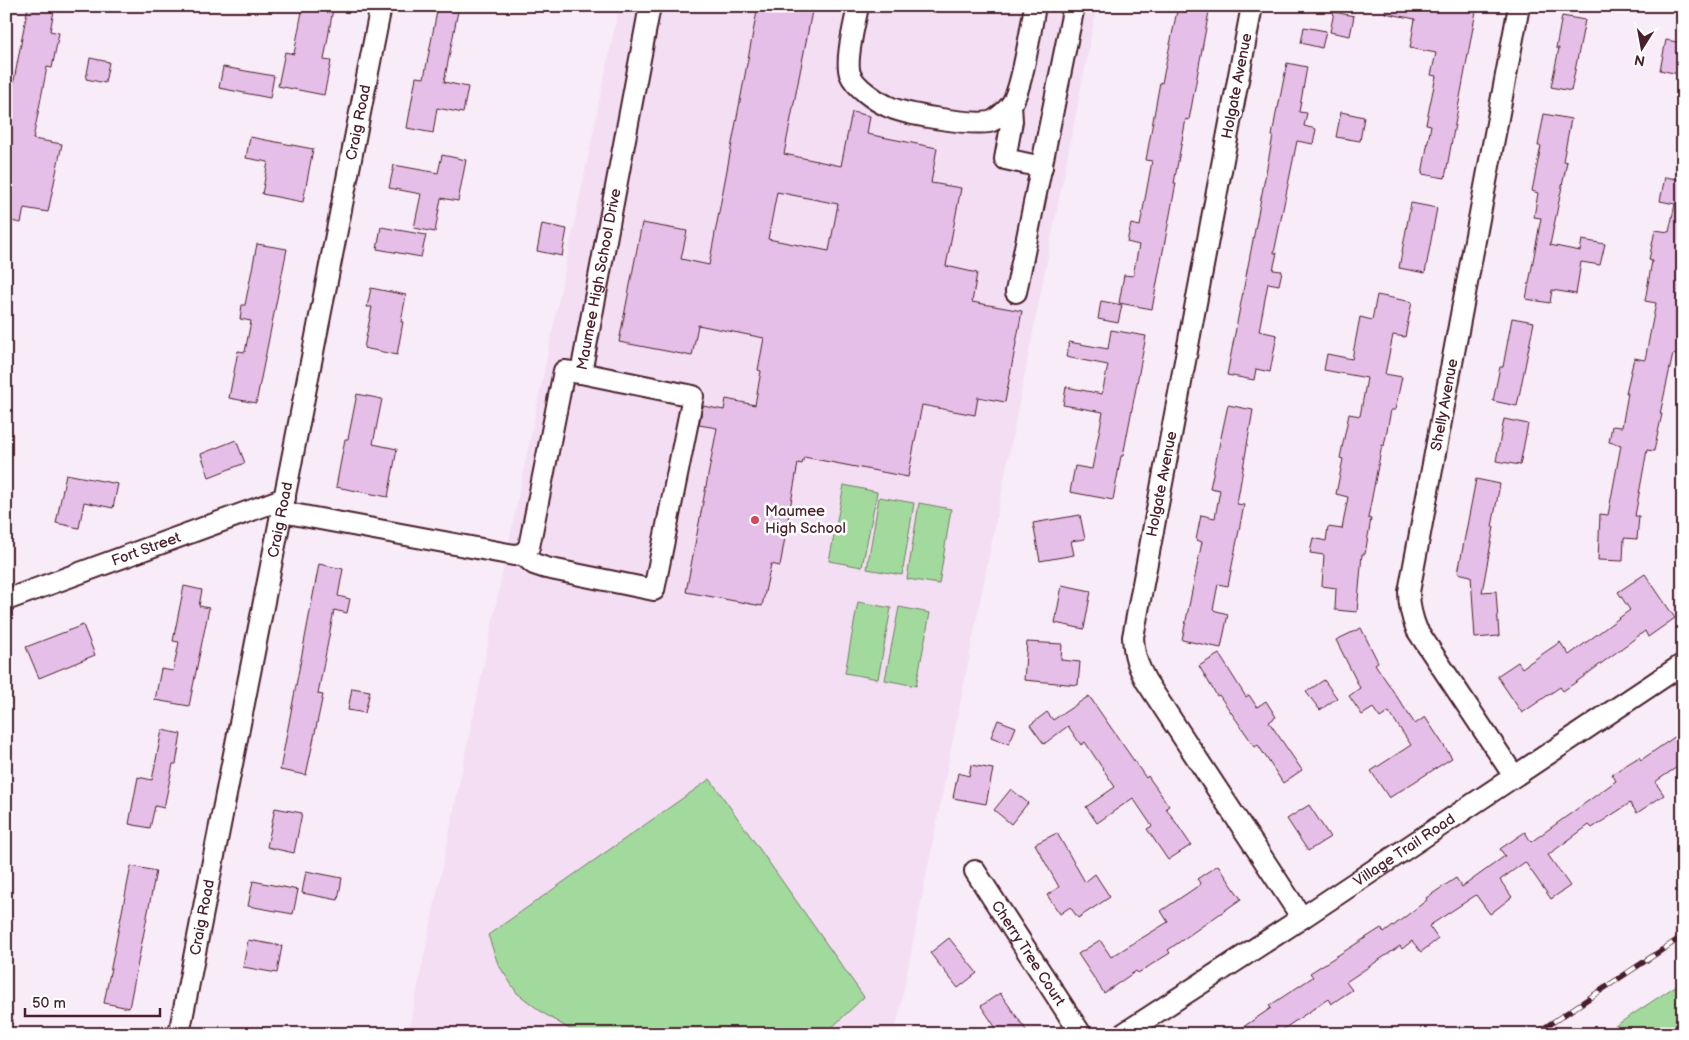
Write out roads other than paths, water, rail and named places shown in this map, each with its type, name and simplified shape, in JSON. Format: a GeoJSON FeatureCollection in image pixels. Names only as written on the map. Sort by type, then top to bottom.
{"type":"FeatureCollection","features":[{"type":"Feature","properties":{"kind":"street","name":"Craig Road"},"geometry":{"type":"LineString","coordinates":[[179,1034],[381,6]]}},
{"type":"Feature","properties":{"kind":"street","name":"Maumee High School Drive"},"geometry":{"type":"LineString","coordinates":[[522,554],[529,547],[532,537],[564,371],[581,373],[650,6]]}},
{"type":"Feature","properties":{"kind":"street"},"geometry":{"type":"LineString","coordinates":[[858,6],[850,54],[850,75],[863,91],[888,107],[928,117],[969,122],[991,122],[1011,105]]}},
{"type":"Feature","properties":{"kind":"street"},"geometry":{"type":"LineString","coordinates":[[1035,6],[1022,75],[1011,105],[1012,121],[1005,159],[1042,167]]}},
{"type":"Feature","properties":{"kind":"street"},"geometry":{"type":"LineString","coordinates":[[1016,292],[1074,6]]}},
{"type":"Feature","properties":{"kind":"street","name":"Holgate Avenue"},"geometry":{"type":"LineString","coordinates":[[1252,6],[1133,636],[1137,666],[1302,918]]}},
{"type":"Feature","properties":{"kind":"street","name":"Shelly Avenue"},"geometry":{"type":"LineString","coordinates":[[1514,776],[1417,630],[1409,601],[1409,592],[1519,6]]}},
{"type":"Feature","properties":{"kind":"street"},"geometry":{"type":"LineString","coordinates":[[283,505],[514,555],[522,554],[534,564],[546,568],[654,590],[693,396],[581,373]]}},
{"type":"Feature","properties":{"kind":"street","name":"Fort Street"},"geometry":{"type":"LineString","coordinates":[[6,600],[283,505]]}},
{"type":"Feature","properties":{"kind":"street","name":"Village Trail Road"},"geometry":{"type":"LineString","coordinates":[[1123,1034],[1302,918],[1683,664]]}},
{"type":"Feature","properties":{"kind":"street","name":"Cherry Tree Court"},"geometry":{"type":"LineString","coordinates":[[975,871],[1081,1034]]}},
{"type":"Feature","properties":{"kind":"railway"},"geometry":{"type":"LineString","coordinates":[[1535,1034],[1683,936]]}},
{"type":"Feature","properties":{"kind":"place","name":"Maumee High School"},"geometry":{"type":"Point","coordinates":[755,520]}}]}
